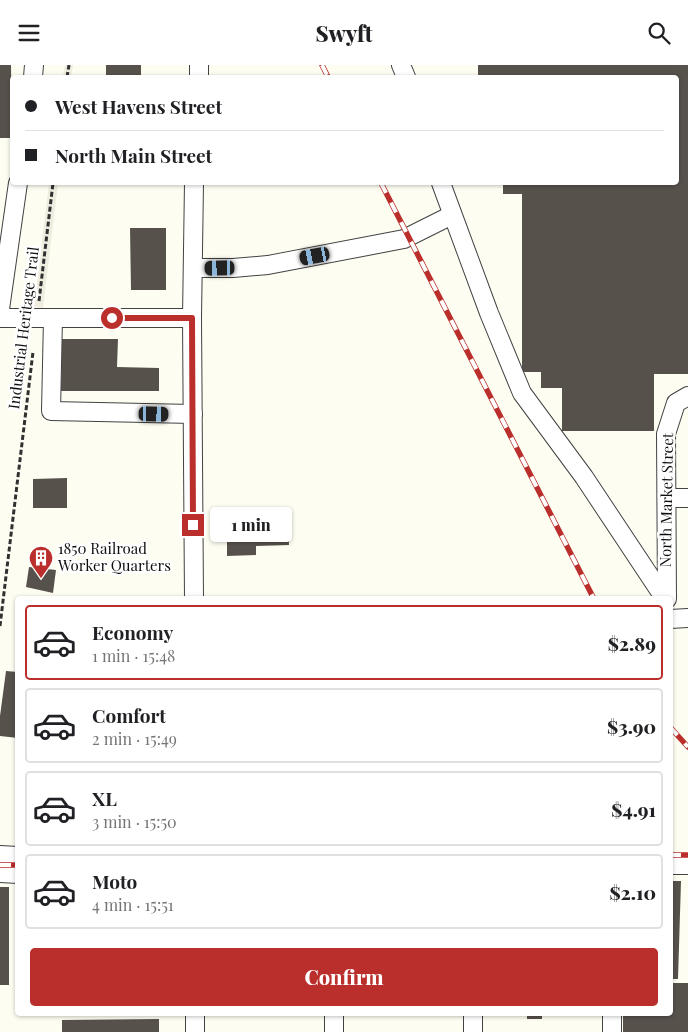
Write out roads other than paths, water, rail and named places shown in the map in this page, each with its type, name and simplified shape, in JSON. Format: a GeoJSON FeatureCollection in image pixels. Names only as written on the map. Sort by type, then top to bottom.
{"type":"FeatureCollection","features":[{"type":"Feature","properties":{"kind":"street"},"geometry":{"type":"LineString","coordinates":[[0,309],[18,185]]}},
{"type":"Feature","properties":{"kind":"street"},"geometry":{"type":"LineString","coordinates":[[194,185],[192,318],[194,596]]}},
{"type":"Feature","properties":{"kind":"street"},"geometry":{"type":"LineString","coordinates":[[442,185],[489,313],[522,393],[584,477],[664,596]]}},
{"type":"Feature","properties":{"kind":"street"},"geometry":{"type":"LineString","coordinates":[[193,268],[233,268],[268,265],[404,239],[452,215]]}},
{"type":"Feature","properties":{"kind":"street"},"geometry":{"type":"LineString","coordinates":[[0,318],[192,318]]}},
{"type":"Feature","properties":{"kind":"street"},"geometry":{"type":"LineString","coordinates":[[45,318],[51,411],[193,414]]}},
{"type":"Feature","properties":{"kind":"street","name":"North Market Street"},"geometry":{"type":"LineString","coordinates":[[666,596],[666,434],[682,399]]}},
{"type":"Feature","properties":{"kind":"street"},"geometry":{"type":"LineString","coordinates":[[667,498],[688,498]]}},
{"type":"Feature","properties":{"kind":"street"},"geometry":{"type":"LineString","coordinates":[[673,619],[688,618]]}},
{"type":"Feature","properties":{"kind":"street"},"geometry":{"type":"LineString","coordinates":[[0,855],[15,856]]}},
{"type":"Feature","properties":{"kind":"street"},"geometry":{"type":"LineString","coordinates":[[673,865],[688,865]]}},
{"type":"Feature","properties":{"kind":"street"},"geometry":{"type":"LineString","coordinates":[[0,873],[15,873]]}},
{"type":"Feature","properties":{"kind":"street"},"geometry":{"type":"LineString","coordinates":[[194,1016],[194,1032]]}},
{"type":"Feature","properties":{"kind":"street"},"geometry":{"type":"LineString","coordinates":[[334,1016],[334,1032]]}},
{"type":"Feature","properties":{"kind":"street"},"geometry":{"type":"LineString","coordinates":[[473,1016],[473,1032]]}},
{"type":"Feature","properties":{"kind":"street"},"geometry":{"type":"LineString","coordinates":[[612,1016],[612,1032]]}},
{"type":"Feature","properties":{"kind":"railway"},"geometry":{"type":"LineString","coordinates":[[322,65],[327,75]]}},
{"type":"Feature","properties":{"kind":"railway"},"geometry":{"type":"LineString","coordinates":[[382,185],[592,596]]}},
{"type":"Feature","properties":{"kind":"railway"},"geometry":{"type":"LineString","coordinates":[[673,730],[688,747]]}},
{"type":"Feature","properties":{"kind":"railway"},"geometry":{"type":"LineString","coordinates":[[673,855],[688,855]]}},
{"type":"Feature","properties":{"kind":"railway"},"geometry":{"type":"LineString","coordinates":[[0,865],[15,865]]}},
{"type":"Feature","properties":{"kind":"place","name":"1850 Railroad Worker Quarters"},"geometry":{"type":"Point","coordinates":[41,579]}}]}
